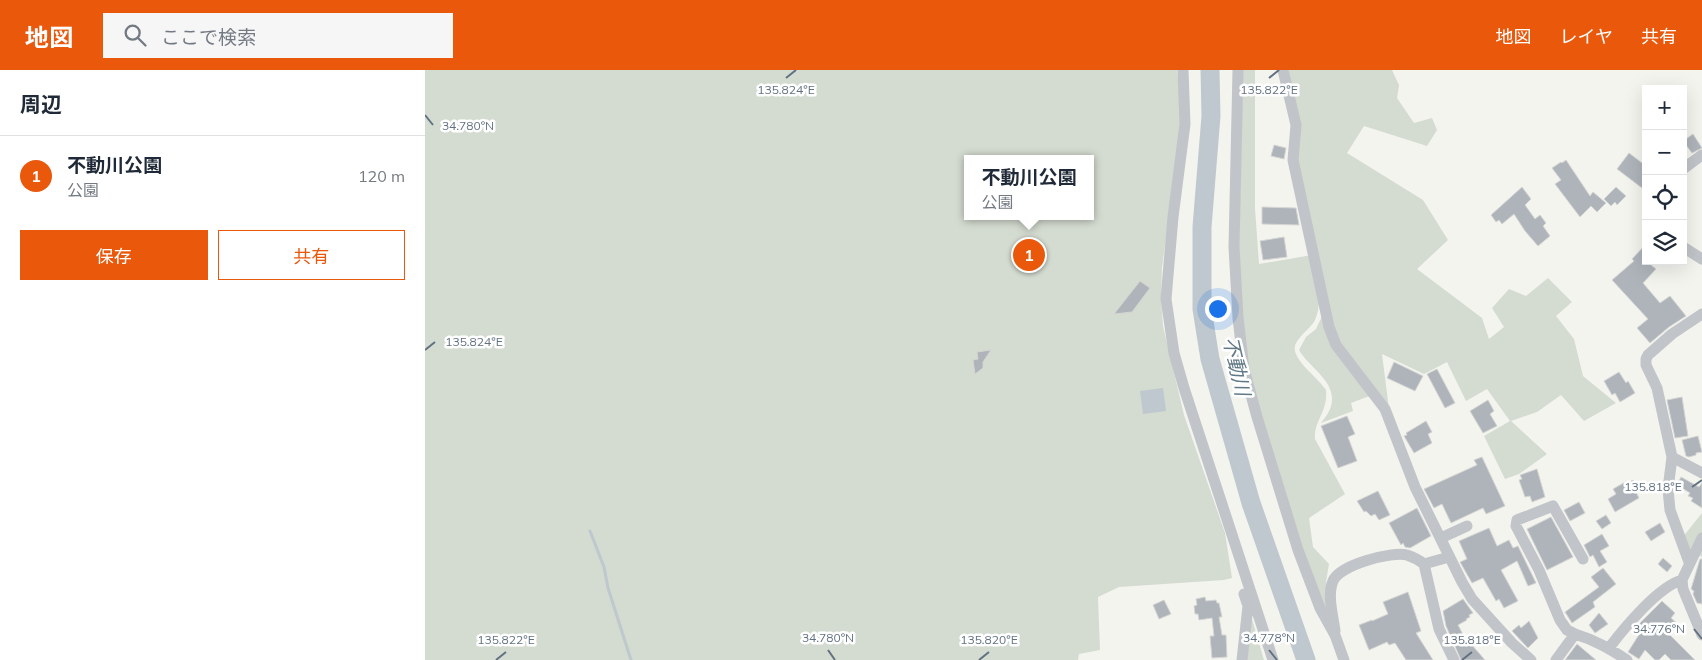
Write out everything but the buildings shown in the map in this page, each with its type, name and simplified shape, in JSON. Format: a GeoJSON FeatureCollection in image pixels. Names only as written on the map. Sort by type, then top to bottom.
{"type":"FeatureCollection","features":[{"type":"Feature","properties":{"kind":"street"},"geometry":{"type":"LineString","coordinates":[[1183,70],[1185,124],[1167,271],[1166,298],[1169,324],[1174,353],[1184,388],[1273,660]]}},
{"type":"Feature","properties":{"kind":"street"},"geometry":{"type":"LineString","coordinates":[[1238,70],[1234,247],[1238,318],[1244,369],[1257,418],[1299,550],[1320,608],[1335,635],[1344,660]]}},
{"type":"Feature","properties":{"kind":"street"},"geometry":{"type":"LineString","coordinates":[[1283,70],[1296,124],[1293,160],[1329,327],[1337,345],[1385,409],[1415,487],[1472,599],[1512,643],[1531,660]]}},
{"type":"Feature","properties":{"kind":"street"},"geometry":{"type":"LineString","coordinates":[[1687,166],[1702,155]]}},
{"type":"Feature","properties":{"kind":"street"},"geometry":{"type":"LineString","coordinates":[[1687,251],[1702,259]]}},
{"type":"Feature","properties":{"kind":"street"},"geometry":{"type":"LineString","coordinates":[[1689,562],[1670,510],[1668,489],[1672,457],[1657,388],[1646,365],[1646,359],[1672,334],[1702,314]]}},
{"type":"Feature","properties":{"kind":"street"},"geometry":{"type":"LineString","coordinates":[[1672,457],[1702,473]]}},
{"type":"Feature","properties":{"kind":"street"},"geometry":{"type":"LineString","coordinates":[[1583,559],[1553,506],[1517,520],[1516,526],[1539,570],[1560,620],[1567,630],[1592,639],[1627,660]]}},
{"type":"Feature","properties":{"kind":"street"},"geometry":{"type":"LineString","coordinates":[[1441,538],[1467,526]]}},
{"type":"Feature","properties":{"kind":"street"},"geometry":{"type":"LineString","coordinates":[[1702,538],[1682,580],[1683,588],[1702,635]]}},
{"type":"Feature","properties":{"kind":"street"},"geometry":{"type":"LineString","coordinates":[[1335,635],[1331,591],[1333,579],[1341,571],[1356,563],[1399,554],[1424,564],[1449,557]]}},
{"type":"Feature","properties":{"kind":"street"},"geometry":{"type":"LineString","coordinates":[[1240,560],[1236,568],[1248,606],[1242,660]]}},
{"type":"Feature","properties":{"kind":"street"},"geometry":{"type":"LineString","coordinates":[[1424,564],[1439,629],[1454,660]]}},
{"type":"Feature","properties":{"kind":"street"},"geometry":{"type":"LineString","coordinates":[[1609,648],[1622,631],[1664,588],[1682,580]]}},
{"type":"Feature","properties":{"kind":"street"},"geometry":{"type":"LineString","coordinates":[[1556,660],[1575,634]]}},
{"type":"Feature","properties":{"kind":"shaded area"},"geometry":{"type":"Polygon","coordinates":[[[425,70],[1177,70],[1181,103],[1181,123],[1162,268],[1161,299],[1163,326],[1184,415],[1225,533],[1232,578],[1119,587],[1098,597],[1100,650],[1079,654],[1078,660],[425,660],[425,70]]]}},
{"type":"Feature","properties":{"kind":"shaded area"},"geometry":{"type":"Polygon","coordinates":[[[1243,70],[1255,70],[1255,208],[1259,264],[1312,255],[1317,279],[1318,312],[1313,323],[1296,343],[1295,351],[1300,361],[1326,390],[1325,404],[1315,432],[1315,439],[1345,494],[1309,518],[1313,547],[1329,564],[1326,582],[1332,618],[1324,606],[1303,549],[1261,416],[1248,368],[1242,318],[1239,247],[1243,70]]]}},
{"type":"Feature","properties":{"kind":"shaded area"},"geometry":{"type":"Polygon","coordinates":[[[1287,70],[1392,70],[1399,85],[1397,98],[1414,123],[1432,118],[1437,130],[1427,146],[1364,126],[1347,153],[1423,200],[1448,240],[1417,269],[1482,318],[1489,339],[1504,327],[1492,308],[1509,289],[1526,296],[1548,278],[1572,302],[1556,316],[1574,339],[1583,376],[1616,403],[1584,421],[1561,395],[1537,412],[1511,421],[1547,454],[1519,474],[1505,479],[1484,436],[1510,421],[1487,389],[1466,401],[1447,362],[1424,374],[1382,354],[1389,409],[1339,343],[1332,326],[1296,159],[1287,70]]]}},
{"type":"Feature","properties":{"kind":"shaded area"},"geometry":{"type":"Polygon","coordinates":[[[1324,312],[1327,328],[1372,395],[1351,403],[1353,411],[1321,423],[1330,409],[1331,391],[1322,377],[1299,350],[1306,337],[1316,329],[1324,312]]]}},
{"type":"Feature","properties":{"kind":"shaded area"},"geometry":{"type":"Polygon","coordinates":[[[1163,388],[1166,411],[1143,414],[1140,391],[1163,388]]]}},
{"type":"Feature","properties":{"kind":"shaded area"},"geometry":{"type":"Polygon","coordinates":[[[1702,513],[1702,557],[1689,551],[1682,538],[1702,513]]]}},
{"type":"Feature","properties":{"kind":"shaded area"},"geometry":{"type":"Polygon","coordinates":[[[1251,616],[1264,660],[1247,660],[1251,616]]]}},
{"type":"Feature","properties":{"kind":"waterway","name":"不動川"},"geometry":{"type":"LineString","coordinates":[[1210,70],[1211,116],[1202,227],[1202,309],[1210,359],[1251,503],[1306,660]]}},
{"type":"Feature","properties":{"kind":"waterway"},"geometry":{"type":"LineString","coordinates":[[590,531],[604,567],[608,588],[631,660]]}},
{"type":"Feature","properties":{"kind":"place","name":"不動川公園"},"geometry":{"type":"Point","coordinates":[1029,255]}}]}
